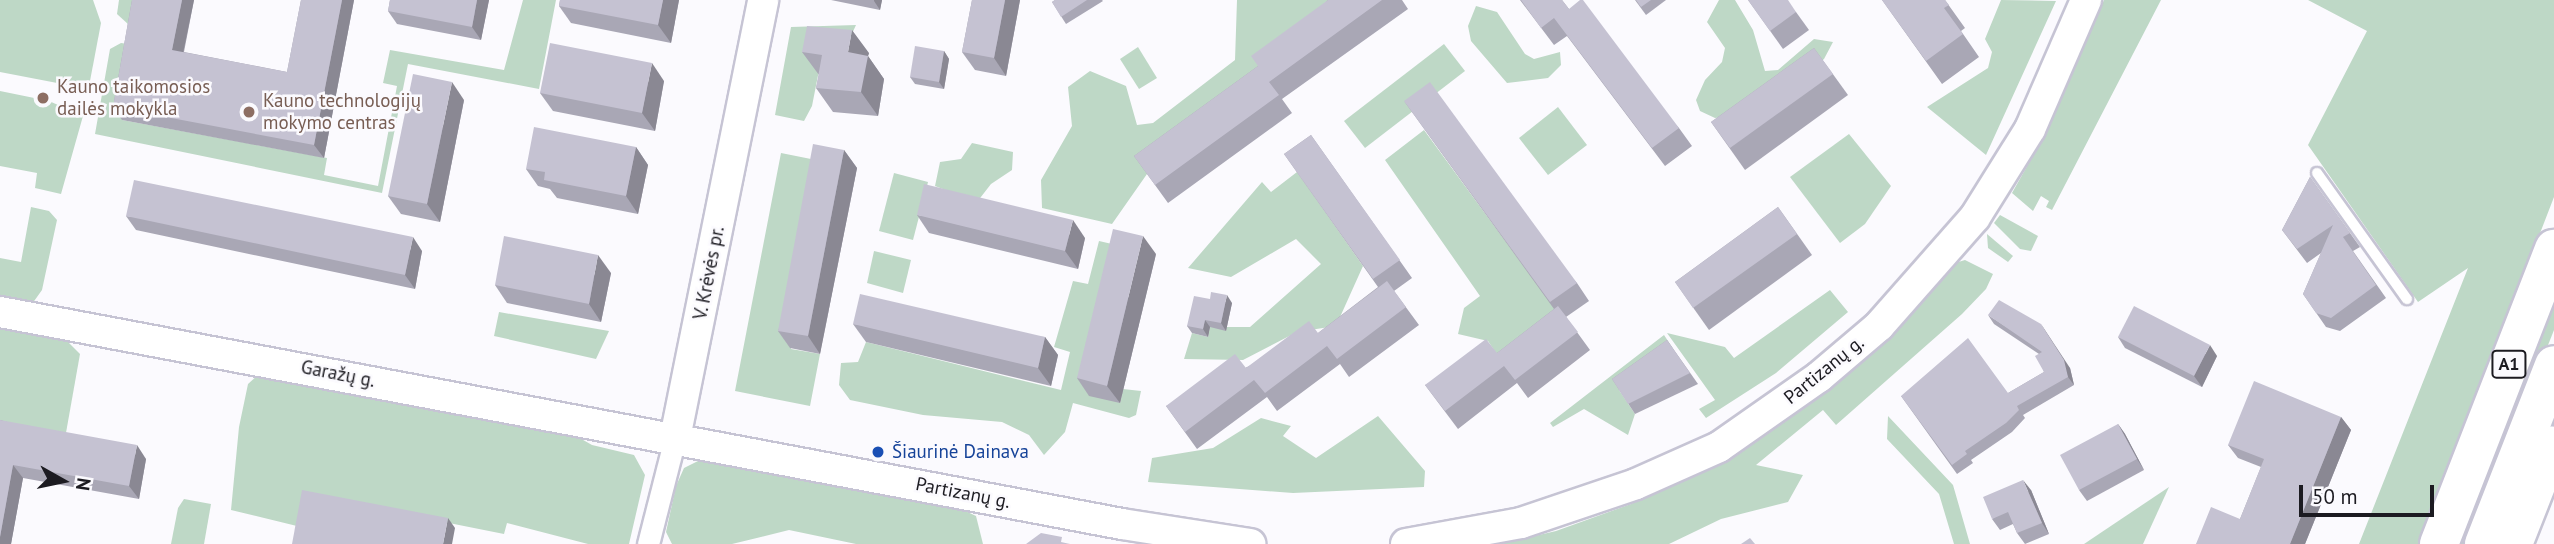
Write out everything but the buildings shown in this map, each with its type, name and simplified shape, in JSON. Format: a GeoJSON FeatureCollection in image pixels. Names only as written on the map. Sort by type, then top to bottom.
{"type":"FeatureCollection","features":[{"type":"Feature","properties":{"kind":"highway","name":"A1"},"geometry":{"type":"LineString","coordinates":[[2439,544],[2554,249]]}},
{"type":"Feature","properties":{"kind":"highway","name":"A1"},"geometry":{"type":"LineString","coordinates":[[2484,544],[2554,365]]}},
{"type":"Feature","properties":{"kind":"highway"},"geometry":{"type":"LineString","coordinates":[[2513,544],[2554,440]]}},
{"type":"Feature","properties":{"kind":"street","name":"V. Krėvės pr."},"geometry":{"type":"LineString","coordinates":[[648,544],[675,438],[763,0]]}},
{"type":"Feature","properties":{"kind":"street","name":"Partizanų g."},"geometry":{"type":"LineString","coordinates":[[1406,544],[1440,542],[1521,523],[1636,484],[1719,447],[1818,377],[1879,326],[1975,217],[2030,129],[2086,0]]}},
{"type":"Feature","properties":{"kind":"street","name":"Garažų g."},"geometry":{"type":"LineString","coordinates":[[0,312],[675,438]]}},
{"type":"Feature","properties":{"kind":"street","name":"Partizanų g."},"geometry":{"type":"LineString","coordinates":[[675,438],[1250,544]]}},
{"type":"Feature","properties":{"kind":"lane"},"geometry":{"type":"LineString","coordinates":[[2317,173],[2407,299]]}},
{"type":"Feature","properties":{"kind":"green space"},"geometry":{"type":"Polygon","coordinates":[[[0,0],[93,0],[101,23],[90,81],[78,87],[0,72],[0,0]]]}},
{"type":"Feature","properties":{"kind":"green space"},"geometry":{"type":"Polygon","coordinates":[[[119,0],[143,0],[129,25],[117,14],[119,0]]]}},
{"type":"Feature","properties":{"kind":"green space"},"geometry":{"type":"Polygon","coordinates":[[[523,0],[556,0],[539,89],[408,64],[382,193],[95,134],[110,49],[121,43],[135,45],[122,120],[327,158],[324,175],[378,186],[397,86],[383,83],[390,50],[504,70],[523,0]]]}},
{"type":"Feature","properties":{"kind":"green space"},"geometry":{"type":"Polygon","coordinates":[[[1237,0],[1366,0],[1147,174],[1112,224],[1042,208],[1041,180],[1072,126],[1068,87],[1090,71],[1126,86],[1137,125],[1153,123],[1235,60],[1237,0]]]}},
{"type":"Feature","properties":{"kind":"green space"},"geometry":{"type":"Polygon","coordinates":[[[1719,0],[1735,0],[1753,30],[1765,71],[1778,70],[1814,39],[1833,42],[1824,59],[1753,114],[1715,118],[1700,111],[1696,100],[1705,80],[1722,62],[1725,48],[1707,22],[1719,0]]]}},
{"type":"Feature","properties":{"kind":"green space"},"geometry":{"type":"Polygon","coordinates":[[[2001,0],[2056,1],[1986,155],[1927,107],[1988,68],[1992,52],[1985,39],[2001,0]]]}},
{"type":"Feature","properties":{"kind":"green space"},"geometry":{"type":"Polygon","coordinates":[[[2104,0],[2161,0],[2052,210],[2046,207],[2049,201],[2041,196],[2033,211],[2012,193],[2048,129],[2104,0]]]}},
{"type":"Feature","properties":{"kind":"green space"},"geometry":{"type":"Polygon","coordinates":[[[2308,0],[2554,0],[2554,197],[2420,544],[2359,544],[2468,268],[2418,302],[2308,145],[2367,31],[2308,0]]]}},
{"type":"Feature","properties":{"kind":"green space"},"geometry":{"type":"Polygon","coordinates":[[[1476,6],[1497,12],[1525,54],[1534,59],[1560,52],[1561,65],[1548,78],[1507,83],[1471,41],[1468,26],[1476,6]]]}},
{"type":"Feature","properties":{"kind":"green space"},"geometry":{"type":"Polygon","coordinates":[[[856,25],[845,49],[823,50],[812,106],[804,121],[775,115],[791,27],[856,25]]]}},
{"type":"Feature","properties":{"kind":"green space"},"geometry":{"type":"Polygon","coordinates":[[[1444,44],[1465,71],[1365,148],[1344,121],[1444,44]]]}},
{"type":"Feature","properties":{"kind":"green space"},"geometry":{"type":"Polygon","coordinates":[[[1138,47],[1157,78],[1139,89],[1120,59],[1138,47]]]}},
{"type":"Feature","properties":{"kind":"green space"},"geometry":{"type":"Polygon","coordinates":[[[0,91],[49,101],[83,116],[61,194],[35,188],[37,173],[0,166],[0,91]]]}},
{"type":"Feature","properties":{"kind":"green space"},"geometry":{"type":"Polygon","coordinates":[[[1558,107],[1587,145],[1548,175],[1519,138],[1558,107]]]}},
{"type":"Feature","properties":{"kind":"green space"},"geometry":{"type":"Polygon","coordinates":[[[1424,130],[1563,320],[1498,356],[1488,341],[1458,334],[1464,308],[1480,296],[1385,160],[1424,130]]]}},
{"type":"Feature","properties":{"kind":"green space"},"geometry":{"type":"Polygon","coordinates":[[[1849,134],[1891,186],[1865,224],[1840,243],[1790,177],[1849,134]]]}},
{"type":"Feature","properties":{"kind":"green space"},"geometry":{"type":"Polygon","coordinates":[[[972,143],[1013,152],[1012,170],[991,184],[977,202],[935,186],[940,162],[961,159],[972,143]]]}},
{"type":"Feature","properties":{"kind":"green space"},"geometry":{"type":"Polygon","coordinates":[[[781,153],[826,162],[791,349],[820,354],[810,406],[735,391],[781,153]]]}},
{"type":"Feature","properties":{"kind":"green space"},"geometry":{"type":"Polygon","coordinates":[[[1297,172],[1363,266],[1336,326],[1297,332],[1243,360],[1184,359],[1192,333],[1208,337],[1210,327],[1250,327],[1321,264],[1296,239],[1231,277],[1188,268],[1262,182],[1271,192],[1297,172]]]}},
{"type":"Feature","properties":{"kind":"green space"},"geometry":{"type":"Polygon","coordinates":[[[894,173],[928,182],[913,240],[879,231],[894,173]]]}},
{"type":"Feature","properties":{"kind":"green space"},"geometry":{"type":"Polygon","coordinates":[[[31,207],[49,211],[57,220],[42,290],[32,304],[0,297],[0,258],[21,262],[31,207]]]}},
{"type":"Feature","properties":{"kind":"green space"},"geometry":{"type":"Polygon","coordinates":[[[2000,215],[2038,236],[2031,251],[2020,249],[1994,223],[2000,215]]]}},
{"type":"Feature","properties":{"kind":"green space"},"geometry":{"type":"Polygon","coordinates":[[[1987,234],[2013,256],[2008,262],[1988,248],[1987,234]]]}},
{"type":"Feature","properties":{"kind":"green space"},"geometry":{"type":"Polygon","coordinates":[[[1099,241],[1125,247],[1120,403],[1123,389],[1141,391],[1136,415],[1129,418],[1073,403],[1065,432],[1044,455],[1029,435],[1002,422],[923,415],[850,400],[839,385],[841,363],[858,362],[866,342],[1061,390],[1070,352],[1054,347],[1073,281],[1088,284],[1099,241]]]}},
{"type":"Feature","properties":{"kind":"green space"},"geometry":{"type":"Polygon","coordinates":[[[874,251],[911,260],[903,293],[867,283],[874,251]]]}},
{"type":"Feature","properties":{"kind":"green space"},"geometry":{"type":"Polygon","coordinates":[[[1965,260],[1993,274],[1986,289],[1962,314],[1836,425],[1823,410],[1756,465],[1803,475],[1788,502],[1721,519],[1669,544],[1500,544],[1556,531],[1631,504],[1722,463],[1783,423],[1857,363],[1955,263],[1965,260]]]}},
{"type":"Feature","properties":{"kind":"green space"},"geometry":{"type":"Polygon","coordinates":[[[1830,290],[1848,312],[1776,373],[1706,418],[1699,409],[1715,400],[1667,333],[1725,347],[1734,358],[1830,290]]]}},
{"type":"Feature","properties":{"kind":"green space"},"geometry":{"type":"Polygon","coordinates":[[[2554,292],[2554,330],[2469,544],[2456,544],[2554,292]]]}},
{"type":"Feature","properties":{"kind":"green space"},"geometry":{"type":"Polygon","coordinates":[[[499,312],[609,331],[596,359],[494,336],[499,312]]]}},
{"type":"Feature","properties":{"kind":"green space"},"geometry":{"type":"Polygon","coordinates":[[[0,326],[65,339],[80,354],[64,444],[0,432],[0,326]]]}},
{"type":"Feature","properties":{"kind":"green space"},"geometry":{"type":"Polygon","coordinates":[[[1664,335],[1674,350],[1619,390],[1635,414],[1628,435],[1584,409],[1553,427],[1550,423],[1664,335]]]}},
{"type":"Feature","properties":{"kind":"green space"},"geometry":{"type":"Polygon","coordinates":[[[259,374],[569,432],[592,445],[634,455],[645,475],[629,544],[588,544],[507,523],[504,534],[309,495],[301,527],[231,510],[239,427],[248,384],[259,374]]]}},
{"type":"Feature","properties":{"kind":"green space"},"geometry":{"type":"Polygon","coordinates":[[[1378,416],[1425,471],[1424,487],[1293,493],[1148,482],[1152,458],[1213,448],[1261,418],[1291,426],[1283,436],[1316,458],[1378,416]]]}},
{"type":"Feature","properties":{"kind":"green space"},"geometry":{"type":"Polygon","coordinates":[[[1888,416],[1953,485],[1970,544],[1954,544],[1939,494],[1887,439],[1888,416]]]}},
{"type":"Feature","properties":{"kind":"green space"},"geometry":{"type":"Polygon","coordinates":[[[702,459],[959,508],[976,516],[983,544],[856,544],[789,530],[732,544],[672,544],[666,532],[676,486],[684,468],[702,459]]]}},
{"type":"Feature","properties":{"kind":"green space"},"geometry":{"type":"Polygon","coordinates":[[[2169,487],[2143,544],[2084,544],[2169,487]]]}},
{"type":"Feature","properties":{"kind":"green space"},"geometry":{"type":"Polygon","coordinates":[[[184,499],[211,504],[204,544],[171,544],[178,508],[184,499]]]}},
{"type":"Feature","properties":{"kind":"place","name":"Kauno taikomosios dailės mokykla"},"geometry":{"type":"Point","coordinates":[43,98]}},
{"type":"Feature","properties":{"kind":"place","name":"Kauno technologijų mokymo centras"},"geometry":{"type":"Point","coordinates":[249,112]}},
{"type":"Feature","properties":{"kind":"place","name":"Šiaurinė Dainava"},"geometry":{"type":"Point","coordinates":[878,452]}}]}
